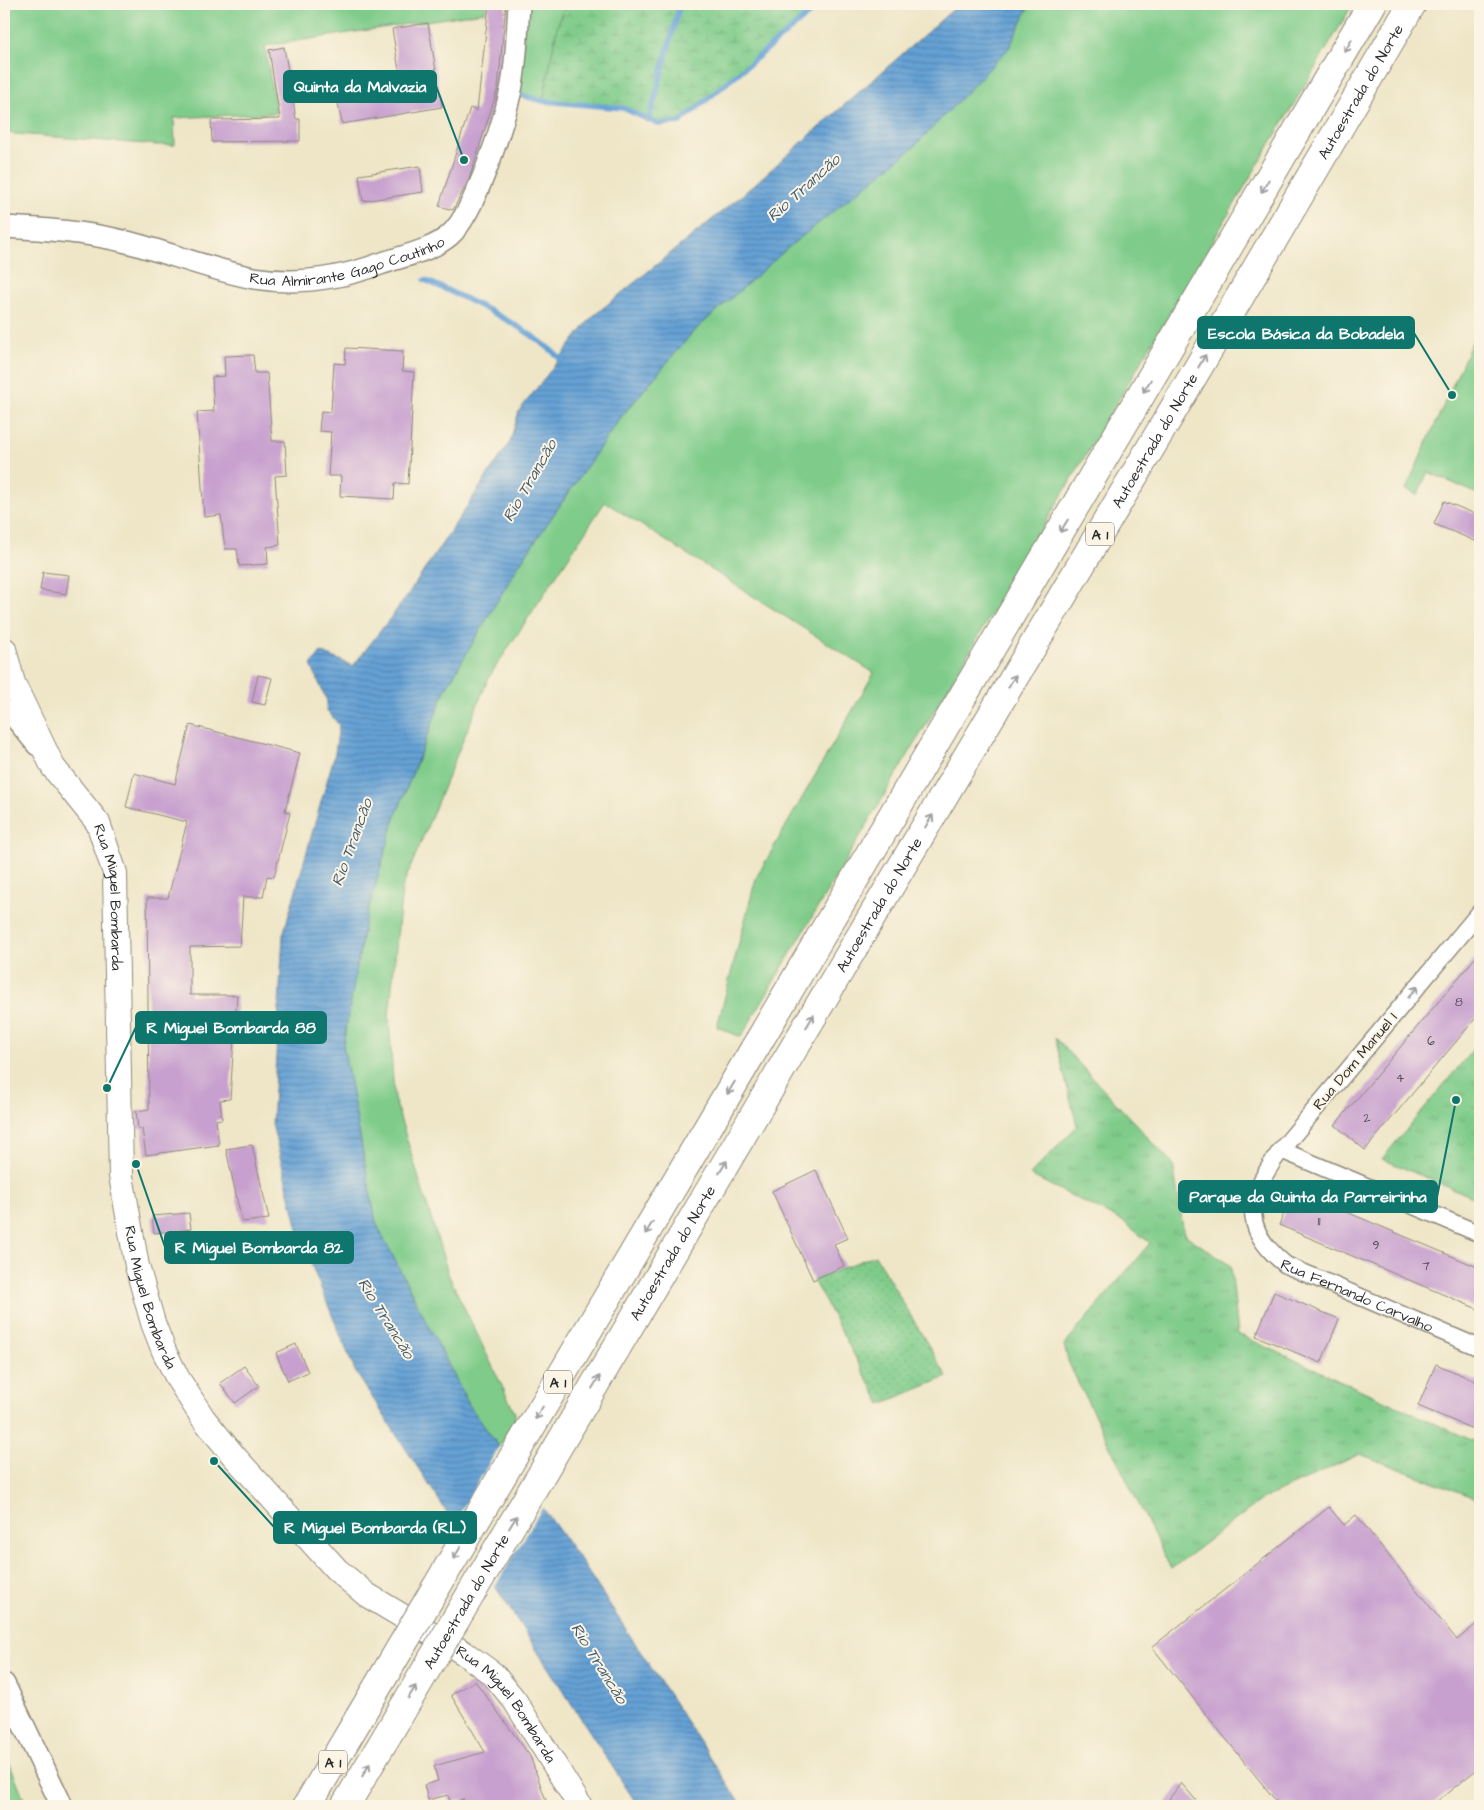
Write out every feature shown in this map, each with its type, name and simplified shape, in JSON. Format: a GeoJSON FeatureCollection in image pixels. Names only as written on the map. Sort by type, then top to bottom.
{"type":"FeatureCollection","features":[{"type":"Feature","properties":{"kind":"highway","name":"A 1"},"geometry":{"type":"LineString","coordinates":[[307,1806],[1372,4]]}},
{"type":"Feature","properties":{"kind":"highway","name":"Autoestrada do Norte"},"geometry":{"type":"LineString","coordinates":[[345,1806],[784,1063],[1182,396],[1412,4]]}},
{"type":"Feature","properties":{"kind":"main road","name":"Rua Miguel Bombarda"},"geometry":{"type":"LineString","coordinates":[[4,649],[13,683],[53,767],[98,823],[115,872],[121,1176],[131,1241],[144,1295],[156,1330],[175,1372],[203,1418],[233,1455],[336,1570],[367,1595],[464,1653],[493,1674],[515,1701],[580,1806]]}},
{"type":"Feature","properties":{"kind":"street","name":"Rua Almirante Gago Coutinho"},"geometry":{"type":"LineString","coordinates":[[4,227],[98,236],[254,278],[284,281],[305,280],[358,272],[434,244],[449,236],[462,220],[498,131],[511,90],[519,4]]}},
{"type":"Feature","properties":{"kind":"street"},"geometry":{"type":"LineString","coordinates":[[4,708],[53,767]]}},
{"type":"Feature","properties":{"kind":"street","name":"Rua Dom Manuel I"},"geometry":{"type":"LineString","coordinates":[[1254,1221],[1255,1194],[1265,1172],[1281,1150],[1480,912]]}},
{"type":"Feature","properties":{"kind":"street"},"geometry":{"type":"LineString","coordinates":[[1281,1150],[1480,1234]]}},
{"type":"Feature","properties":{"kind":"street","name":"Rua Fernando Carvalho"},"geometry":{"type":"LineString","coordinates":[[1254,1221],[1258,1236],[1269,1252],[1286,1265],[1480,1348]]}},
{"type":"Feature","properties":{"kind":"street"},"geometry":{"type":"LineString","coordinates":[[4,1684],[11,1719],[62,1806]]}},
{"type":"Feature","properties":{"kind":"green space"},"geometry":{"type":"Polygon","coordinates":[[[4,4],[486,4],[485,12],[265,46],[276,113],[174,118],[175,145],[158,145],[4,133],[4,4]]]}},
{"type":"Feature","properties":{"kind":"green space"},"geometry":{"type":"Polygon","coordinates":[[[525,4],[565,4],[557,28],[543,101],[520,95],[525,4]]]}},
{"type":"Feature","properties":{"kind":"green space"},"geometry":{"type":"Polygon","coordinates":[[[565,4],[821,4],[680,122],[658,124],[622,108],[543,101],[557,28],[565,4]]]}},
{"type":"Feature","properties":{"kind":"green space"},"geometry":{"type":"Polygon","coordinates":[[[1030,4],[1353,4],[741,1037],[717,1027],[756,878],[874,673],[605,502],[489,677],[402,888],[389,1016],[394,1098],[449,1276],[515,1413],[515,1419],[499,1447],[469,1405],[376,1223],[343,1045],[365,921],[395,818],[445,690],[518,566],[621,417],[693,332],[1009,48],[1030,4]]]}},
{"type":"Feature","properties":{"kind":"green space"},"geometry":{"type":"Polygon","coordinates":[[[1480,324],[1480,495],[1428,472],[1417,495],[1406,489],[1480,324]]]}},
{"type":"Feature","properties":{"kind":"green space"},"geometry":{"type":"Polygon","coordinates":[[[1055,1038],[1173,1164],[1184,1234],[1231,1266],[1238,1334],[1480,1444],[1480,1500],[1360,1454],[1263,1499],[1171,1569],[1069,1364],[1064,1345],[1150,1243],[1124,1222],[1030,1175],[1077,1126],[1055,1038]]]}},
{"type":"Feature","properties":{"kind":"green space"},"geometry":{"type":"Polygon","coordinates":[[[1480,1041],[1480,1200],[1382,1159],[1480,1041]]]}},
{"type":"Feature","properties":{"kind":"green space"},"geometry":{"type":"Polygon","coordinates":[[[875,1255],[947,1377],[881,1404],[813,1280],[875,1255]]]}},
{"type":"Feature","properties":{"kind":"green space"},"geometry":{"type":"Polygon","coordinates":[[[9,1762],[27,1806],[4,1806],[4,1765],[9,1762]]]}},
{"type":"Feature","properties":{"kind":"water","name":"Rio Trancão"},"geometry":{"type":"Polygon","coordinates":[[[959,4],[1030,4],[1009,48],[914,147],[790,246],[693,332],[621,417],[518,566],[445,690],[395,818],[365,921],[343,1045],[376,1223],[469,1405],[581,1561],[742,1806],[638,1806],[355,1371],[300,1237],[272,1124],[283,935],[335,753],[339,725],[326,709],[327,701],[311,665],[321,652],[353,666],[405,599],[510,442],[519,411],[592,317],[741,196],[959,4]]]}},
{"type":"Feature","properties":{"kind":"pier"},"geometry":{"type":"Polygon","coordinates":[[[500,1445],[544,1505],[493,1590],[452,1526],[500,1445]]]}},
{"type":"Feature","properties":{"kind":"building"},"geometry":{"type":"Polygon","coordinates":[[[489,4],[506,4],[498,88],[469,179],[453,210],[439,206],[470,108],[477,111],[489,4]]]}},
{"type":"Feature","properties":{"kind":"building"},"geometry":{"type":"Polygon","coordinates":[[[428,23],[442,107],[342,124],[336,93],[401,82],[392,29],[428,23]]]}},
{"type":"Feature","properties":{"kind":"building"},"geometry":{"type":"Polygon","coordinates":[[[284,47],[296,119],[300,119],[300,141],[212,142],[211,120],[280,119],[269,50],[284,47]]]}},
{"type":"Feature","properties":{"kind":"building"},"geometry":{"type":"Polygon","coordinates":[[[420,166],[423,192],[363,201],[359,175],[420,166]]]}},
{"type":"Feature","properties":{"kind":"building"},"geometry":{"type":"Polygon","coordinates":[[[346,348],[403,351],[402,371],[414,372],[408,484],[395,483],[394,499],[340,496],[341,476],[328,476],[331,432],[319,431],[321,411],[331,412],[334,363],[345,364],[346,348]]]}},
{"type":"Feature","properties":{"kind":"building"},"geometry":{"type":"Polygon","coordinates":[[[253,355],[255,373],[267,373],[272,441],[285,441],[287,475],[275,476],[280,545],[267,547],[268,564],[239,566],[237,549],[225,549],[221,515],[204,517],[197,412],[214,411],[212,377],[225,376],[224,356],[253,355]]]}},
{"type":"Feature","properties":{"kind":"building"},"geometry":{"type":"Polygon","coordinates":[[[1444,501],[1480,516],[1480,543],[1434,524],[1444,501]]]}},
{"type":"Feature","properties":{"kind":"building"},"geometry":{"type":"Polygon","coordinates":[[[43,572],[69,575],[66,594],[40,590],[43,572]]]}},
{"type":"Feature","properties":{"kind":"building"},"geometry":{"type":"Polygon","coordinates":[[[258,675],[272,678],[265,705],[252,702],[258,675]]]}},
{"type":"Feature","properties":{"kind":"building"},"geometry":{"type":"Polygon","coordinates":[[[190,725],[300,753],[285,811],[290,813],[274,877],[267,876],[263,897],[243,897],[240,946],[190,947],[190,995],[237,995],[230,1099],[220,1100],[222,1119],[216,1120],[219,1145],[146,1155],[142,1129],[138,1129],[136,1111],[149,1109],[147,898],[168,898],[187,822],[126,807],[134,773],[175,784],[190,725]]]}},
{"type":"Feature","properties":{"kind":"building"},"geometry":{"type":"Polygon","coordinates":[[[1480,952],[1480,1013],[1365,1150],[1335,1125],[1480,952]]]}},
{"type":"Feature","properties":{"kind":"building"},"geometry":{"type":"Polygon","coordinates":[[[252,1145],[269,1219],[242,1222],[226,1149],[252,1145]]]}},
{"type":"Feature","properties":{"kind":"building"},"geometry":{"type":"Polygon","coordinates":[[[816,1170],[848,1238],[834,1244],[844,1266],[813,1280],[772,1191],[816,1170]]]}},
{"type":"Feature","properties":{"kind":"building"},"geometry":{"type":"Polygon","coordinates":[[[1294,1190],[1480,1268],[1480,1310],[1279,1225],[1294,1190]]]}},
{"type":"Feature","properties":{"kind":"building"},"geometry":{"type":"Polygon","coordinates":[[[189,1213],[191,1229],[154,1233],[152,1216],[189,1213]]]}},
{"type":"Feature","properties":{"kind":"building"},"geometry":{"type":"Polygon","coordinates":[[[1274,1292],[1339,1319],[1321,1363],[1256,1336],[1274,1292]]]}},
{"type":"Feature","properties":{"kind":"building"},"geometry":{"type":"Polygon","coordinates":[[[296,1344],[308,1372],[288,1381],[276,1353],[296,1344]]]}},
{"type":"Feature","properties":{"kind":"building"},"geometry":{"type":"Polygon","coordinates":[[[1436,1364],[1480,1383],[1480,1432],[1418,1406],[1436,1364]]]}},
{"type":"Feature","properties":{"kind":"building"},"geometry":{"type":"Polygon","coordinates":[[[244,1366],[259,1386],[235,1403],[220,1383],[244,1366]]]}},
{"type":"Feature","properties":{"kind":"building"},"geometry":{"type":"Polygon","coordinates":[[[1329,1507],[1344,1525],[1356,1515],[1457,1640],[1480,1621],[1480,1767],[1431,1806],[1280,1806],[1152,1647],[1329,1507]]]}},
{"type":"Feature","properties":{"kind":"building"},"geometry":{"type":"Polygon","coordinates":[[[475,1681],[530,1756],[548,1806],[465,1806],[463,1799],[451,1803],[448,1795],[428,1800],[424,1785],[438,1781],[434,1766],[485,1752],[451,1695],[475,1681]]]}},
{"type":"Feature","properties":{"kind":"building"},"geometry":{"type":"Polygon","coordinates":[[[1181,1783],[1201,1806],[1164,1806],[1181,1783]]]}},
{"type":"Feature","properties":{"kind":"waterway"},"geometry":{"type":"LineString","coordinates":[[649,120],[680,4]]}},
{"type":"Feature","properties":{"kind":"waterway"},"geometry":{"type":"LineString","coordinates":[[520,95],[543,101],[623,108],[658,124],[680,122],[821,4]]}},
{"type":"Feature","properties":{"kind":"waterway"},"geometry":{"type":"LineString","coordinates":[[425,280],[518,327],[536,338],[564,363]]}},
{"type":"Feature","properties":{"kind":"place","name":"Quinta da Malvazia"},"geometry":{"type":"Point","coordinates":[464,160]}},
{"type":"Feature","properties":{"kind":"place","name":"Escola Básica da Bobadela"},"geometry":{"type":"Point","coordinates":[1452,395]}},
{"type":"Feature","properties":{"kind":"place","name":"R Miguel Bombarda 88"},"geometry":{"type":"Point","coordinates":[107,1088]}},
{"type":"Feature","properties":{"kind":"place","name":"Parque da Quinta da Parreirinha"},"geometry":{"type":"Point","coordinates":[1456,1100]}},
{"type":"Feature","properties":{"kind":"place","name":"R Miguel Bombarda 82"},"geometry":{"type":"Point","coordinates":[136,1164]}},
{"type":"Feature","properties":{"kind":"place","name":"R Miguel Bombarda (RL)"},"geometry":{"type":"Point","coordinates":[214,1461]}}]}
